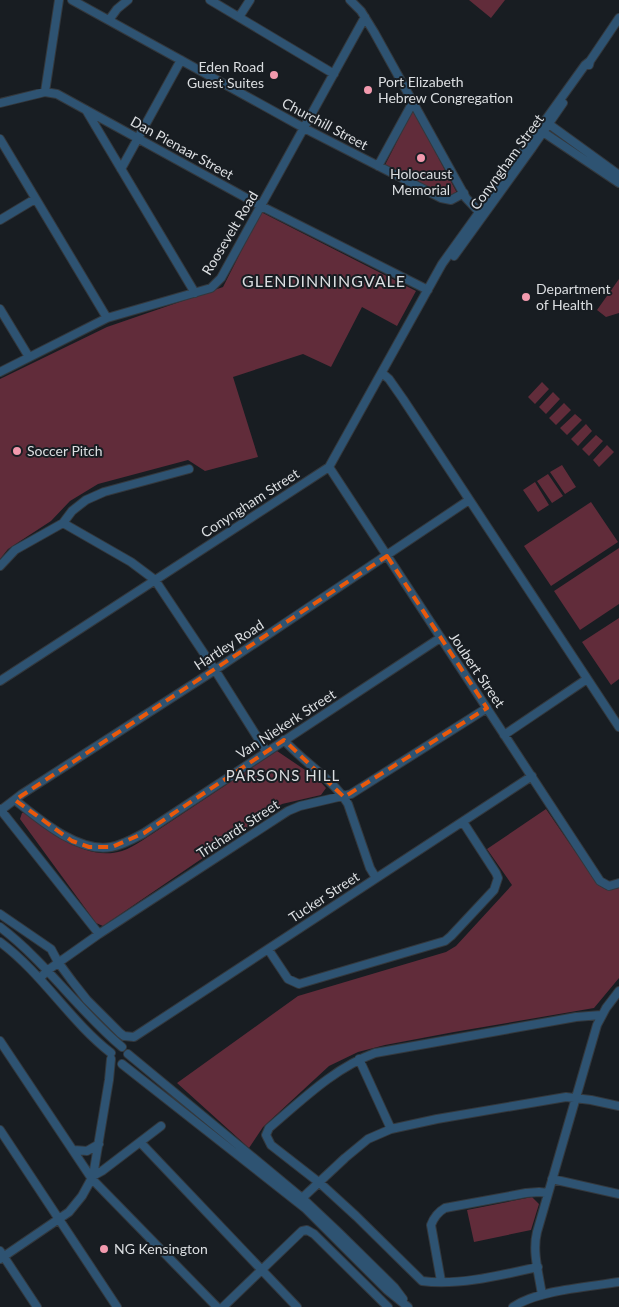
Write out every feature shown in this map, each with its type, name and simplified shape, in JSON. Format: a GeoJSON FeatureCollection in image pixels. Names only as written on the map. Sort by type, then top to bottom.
{"type":"FeatureCollection","features":[{"type":"Feature","properties":{"kind":"street"},"geometry":{"type":"LineString","coordinates":[[0,103],[45,92],[59,0]]}},
{"type":"Feature","properties":{"kind":"street","name":"Churchill Street"},"geometry":{"type":"LineString","coordinates":[[72,0],[304,128],[446,200],[451,200],[464,193]]}},
{"type":"Feature","properties":{"kind":"street"},"geometry":{"type":"LineString","coordinates":[[109,20],[117,9],[128,0]]}},
{"type":"Feature","properties":{"kind":"street"},"geometry":{"type":"LineString","coordinates":[[210,0],[334,74]]}},
{"type":"Feature","properties":{"kind":"street"},"geometry":{"type":"LineString","coordinates":[[239,17],[250,0]]}},
{"type":"Feature","properties":{"kind":"street"},"geometry":{"type":"LineString","coordinates":[[350,0],[365,17],[464,193],[481,211]]}},
{"type":"Feature","properties":{"kind":"street","name":"Roosevelt Road"},"geometry":{"type":"LineString","coordinates":[[0,372],[107,318],[211,288],[221,278],[365,17]]}},
{"type":"Feature","properties":{"kind":"street","name":"Conyngham Street"},"geometry":{"type":"LineString","coordinates":[[0,681],[329,467],[452,250],[547,123],[618,23]]}},
{"type":"Feature","properties":{"kind":"street"},"geometry":{"type":"LineString","coordinates":[[121,169],[181,60]]}},
{"type":"Feature","properties":{"kind":"street","name":"Dan Pienaar Street"},"geometry":{"type":"LineString","coordinates":[[45,92],[57,94],[261,206],[428,290]]}},
{"type":"Feature","properties":{"kind":"street"},"geometry":{"type":"LineString","coordinates":[[378,166],[413,102]]}},
{"type":"Feature","properties":{"kind":"street"},"geometry":{"type":"LineString","coordinates":[[85,109],[195,293]]}},
{"type":"Feature","properties":{"kind":"street"},"geometry":{"type":"LineString","coordinates":[[547,123],[619,174]]}},
{"type":"Feature","properties":{"kind":"street"},"geometry":{"type":"LineString","coordinates":[[541,130],[619,183]]}},
{"type":"Feature","properties":{"kind":"street"},"geometry":{"type":"LineString","coordinates":[[0,139],[107,318]]}},
{"type":"Feature","properties":{"kind":"street"},"geometry":{"type":"LineString","coordinates":[[0,220],[35,199]]}},
{"type":"Feature","properties":{"kind":"street"},"geometry":{"type":"LineString","coordinates":[[0,309],[30,357]]}},
{"type":"Feature","properties":{"kind":"street"},"geometry":{"type":"LineString","coordinates":[[382,373],[389,379],[403,399],[619,727]]}},
{"type":"Feature","properties":{"kind":"street","name":"Joubert Street"},"geometry":{"type":"LineString","coordinates":[[329,467],[600,880],[607,885],[619,883]]}},
{"type":"Feature","properties":{"kind":"street"},"geometry":{"type":"LineString","coordinates":[[0,566],[15,550],[63,523],[78,505],[94,496],[189,469]]}},
{"type":"Feature","properties":{"kind":"street","name":"Hartley Road"},"geometry":{"type":"LineString","coordinates":[[1,810],[469,500]]}},
{"type":"Feature","properties":{"kind":"street"},"geometry":{"type":"LineString","coordinates":[[63,523],[131,562],[155,580],[266,751]]}},
{"type":"Feature","properties":{"kind":"street","name":"Van Niekerk Street"},"geometry":{"type":"LineString","coordinates":[[15,800],[72,841],[89,847],[121,845],[144,833],[440,638]]}},
{"type":"Feature","properties":{"kind":"street"},"geometry":{"type":"LineString","coordinates":[[504,735],[587,679]]}},
{"type":"Feature","properties":{"kind":"street","name":"Trichardt Street"},"geometry":{"type":"LineString","coordinates":[[40,978],[58,962],[99,934],[288,811],[300,806],[344,797],[357,791],[487,708]]}},
{"type":"Feature","properties":{"kind":"street"},"geometry":{"type":"LineString","coordinates":[[284,740],[295,752],[335,786],[344,797],[370,868],[376,878]]}},
{"type":"Feature","properties":{"kind":"street","name":"Tucker Street"},"geometry":{"type":"LineString","coordinates":[[58,962],[87,1000],[120,1033],[130,1037],[138,1035],[532,776]]}},
{"type":"Feature","properties":{"kind":"street"},"geometry":{"type":"LineString","coordinates":[[1,810],[99,934]]}},
{"type":"Feature","properties":{"kind":"street"},"geometry":{"type":"LineString","coordinates":[[268,949],[288,979],[299,984],[445,940],[494,890],[498,878],[463,822]]}},
{"type":"Feature","properties":{"kind":"street"},"geometry":{"type":"LineString","coordinates":[[0,914],[51,949],[58,962]]}},
{"type":"Feature","properties":{"kind":"street"},"geometry":{"type":"LineString","coordinates":[[0,927],[48,970],[91,1020],[300,1200],[387,1290],[407,1306]]}},
{"type":"Feature","properties":{"kind":"street"},"geometry":{"type":"LineString","coordinates":[[0,942],[40,978],[89,1035],[111,1056],[115,1063],[132,1071],[300,1200]]}},
{"type":"Feature","properties":{"kind":"street"},"geometry":{"type":"LineString","coordinates":[[542,1295],[535,1241],[594,1032],[601,1015],[619,991]]}},
{"type":"Feature","properties":{"kind":"street"},"geometry":{"type":"LineString","coordinates":[[538,1267],[482,1278],[442,1281],[424,1281],[419,1279],[319,1182],[271,1145],[266,1135],[269,1128],[340,1070],[359,1059],[375,1053],[576,1017],[601,1015]]}},
{"type":"Feature","properties":{"kind":"street"},"geometry":{"type":"LineString","coordinates":[[0,1042],[92,1177],[217,1307]]}},
{"type":"Feature","properties":{"kind":"street"},"geometry":{"type":"LineString","coordinates":[[37,1307],[1,1256],[60,1220],[76,1205],[92,1177],[99,1144],[111,1056],[116,1047],[125,1051]]}},
{"type":"Feature","properties":{"kind":"street"},"geometry":{"type":"LineString","coordinates":[[109,1080],[119,1066],[126,1061],[125,1051]]}},
{"type":"Feature","properties":{"kind":"street"},"geometry":{"type":"LineString","coordinates":[[359,1059],[391,1129]]}},
{"type":"Feature","properties":{"kind":"street"},"geometry":{"type":"LineString","coordinates":[[300,1200],[368,1139],[391,1129],[559,1098],[575,1097],[619,1106]]}},
{"type":"Feature","properties":{"kind":"street"},"geometry":{"type":"LineString","coordinates":[[92,1177],[161,1126]]}},
{"type":"Feature","properties":{"kind":"street"},"geometry":{"type":"LineString","coordinates":[[1,1134],[117,1307]]}},
{"type":"Feature","properties":{"kind":"street"},"geometry":{"type":"LineString","coordinates":[[140,1142],[297,1307]]}},
{"type":"Feature","properties":{"kind":"street"},"geometry":{"type":"LineString","coordinates":[[74,1150],[86,1151],[99,1144]]}},
{"type":"Feature","properties":{"kind":"street"},"geometry":{"type":"LineString","coordinates":[[552,1179],[619,1194]]}},
{"type":"Feature","properties":{"kind":"street"},"geometry":{"type":"LineString","coordinates":[[442,1281],[431,1232],[433,1220],[440,1211],[446,1208],[526,1193],[548,1193]]}},
{"type":"Feature","properties":{"kind":"street"},"geometry":{"type":"LineString","coordinates":[[223,1307],[305,1230],[309,1230],[388,1307]]}},
{"type":"Feature","properties":{"kind":"street"},"geometry":{"type":"LineString","coordinates":[[513,1307],[521,1302],[542,1295],[619,1282]]}},
{"type":"Feature","properties":{"kind":"highlighted area"},"geometry":{"type":"Polygon","coordinates":[[[387,556],[487,708],[344,797],[284,740],[144,833],[112,847],[89,847],[72,841],[15,800],[387,556]]]}},
{"type":"Feature","properties":{"kind":"shaded area"},"geometry":{"type":"Polygon","coordinates":[[[469,0],[505,0],[491,18],[469,0]]]}},
{"type":"Feature","properties":{"kind":"shaded area"},"geometry":{"type":"Polygon","coordinates":[[[413,110],[457,193],[447,199],[385,165],[413,110]]]}},
{"type":"Feature","properties":{"kind":"shaded area"},"geometry":{"type":"Polygon","coordinates":[[[261,212],[416,291],[397,326],[362,307],[331,367],[303,354],[233,377],[258,457],[205,471],[188,460],[98,484],[70,501],[51,521],[8,549],[0,559],[0,379],[107,327],[223,287],[261,212]]]}},
{"type":"Feature","properties":{"kind":"shaded area"},"geometry":{"type":"Polygon","coordinates":[[[619,279],[619,313],[606,317],[597,310],[619,279]]]}},
{"type":"Feature","properties":{"kind":"shaded area"},"geometry":{"type":"Polygon","coordinates":[[[542,382],[549,389],[535,404],[528,397],[542,382]]]}},
{"type":"Feature","properties":{"kind":"shaded area"},"geometry":{"type":"Polygon","coordinates":[[[553,392],[560,399],[546,414],[539,407],[553,392]]]}},
{"type":"Feature","properties":{"kind":"shaded area"},"geometry":{"type":"Polygon","coordinates":[[[564,403],[571,410],[556,425],[549,418],[564,403]]]}},
{"type":"Feature","properties":{"kind":"shaded area"},"geometry":{"type":"Polygon","coordinates":[[[575,414],[582,420],[567,435],[560,428],[575,414]]]}},
{"type":"Feature","properties":{"kind":"shaded area"},"geometry":{"type":"Polygon","coordinates":[[[586,424],[592,431],[578,446],[571,439],[586,424]]]}},
{"type":"Feature","properties":{"kind":"shaded area"},"geometry":{"type":"Polygon","coordinates":[[[596,435],[603,441],[589,456],[582,449],[596,435]]]}},
{"type":"Feature","properties":{"kind":"shaded area"},"geometry":{"type":"Polygon","coordinates":[[[607,445],[614,452],[599,467],[593,460],[607,445]]]}},
{"type":"Feature","properties":{"kind":"shaded area"},"geometry":{"type":"Polygon","coordinates":[[[562,465],[576,487],[565,494],[550,472],[562,465]]]}},
{"type":"Feature","properties":{"kind":"shaded area"},"geometry":{"type":"Polygon","coordinates":[[[548,474],[563,496],[552,503],[537,481],[548,474]]]}},
{"type":"Feature","properties":{"kind":"shaded area"},"geometry":{"type":"Polygon","coordinates":[[[535,482],[549,505],[538,512],[523,490],[535,482]]]}},
{"type":"Feature","properties":{"kind":"shaded area"},"geometry":{"type":"Polygon","coordinates":[[[591,502],[618,542],[551,586],[524,546],[591,502]]]}},
{"type":"Feature","properties":{"kind":"shaded area"},"geometry":{"type":"Polygon","coordinates":[[[619,548],[619,604],[580,630],[554,591],[619,548]]]}},
{"type":"Feature","properties":{"kind":"shaded area"},"geometry":{"type":"Polygon","coordinates":[[[619,618],[619,679],[611,685],[582,642],[619,618]]]}},
{"type":"Feature","properties":{"kind":"shaded area"},"geometry":{"type":"Polygon","coordinates":[[[277,751],[317,778],[326,788],[321,795],[282,804],[103,926],[96,923],[20,819],[22,813],[26,812],[59,836],[83,849],[108,853],[122,851],[143,840],[277,751]]]}},
{"type":"Feature","properties":{"kind":"shaded area"},"geometry":{"type":"Polygon","coordinates":[[[546,809],[598,885],[607,890],[619,888],[619,978],[594,1008],[454,1032],[358,1052],[329,1066],[263,1127],[249,1148],[177,1083],[298,996],[446,952],[456,946],[512,885],[487,849],[546,809]]]}},
{"type":"Feature","properties":{"kind":"shaded area"},"geometry":{"type":"Polygon","coordinates":[[[532,1197],[539,1204],[531,1230],[474,1242],[467,1210],[532,1197]]]}},
{"type":"Feature","properties":{"kind":"place","name":"Eden Road Guest Suites"},"geometry":{"type":"Point","coordinates":[274,75]}},
{"type":"Feature","properties":{"kind":"place","name":"Port Elizabeth Hebrew Congregation"},"geometry":{"type":"Point","coordinates":[368,90]}},
{"type":"Feature","properties":{"kind":"place","name":"Holocaust Memorial"},"geometry":{"type":"Point","coordinates":[421,158]}},
{"type":"Feature","properties":{"kind":"place","name":"Department of Health"},"geometry":{"type":"Point","coordinates":[526,297]}},
{"type":"Feature","properties":{"kind":"place","name":"Soccer Pitch"},"geometry":{"type":"Point","coordinates":[17,451]}},
{"type":"Feature","properties":{"kind":"place","name":"NG Kensington"},"geometry":{"type":"Point","coordinates":[104,1249]}},
{"type":"Feature","properties":{"kind":"district","name":"GLENDINNINGVALE"},"geometry":{"type":"Point","coordinates":[324,281]}},
{"type":"Feature","properties":{"kind":"district","name":"PARSONS HILL"},"geometry":{"type":"Point","coordinates":[283,776]}}]}
